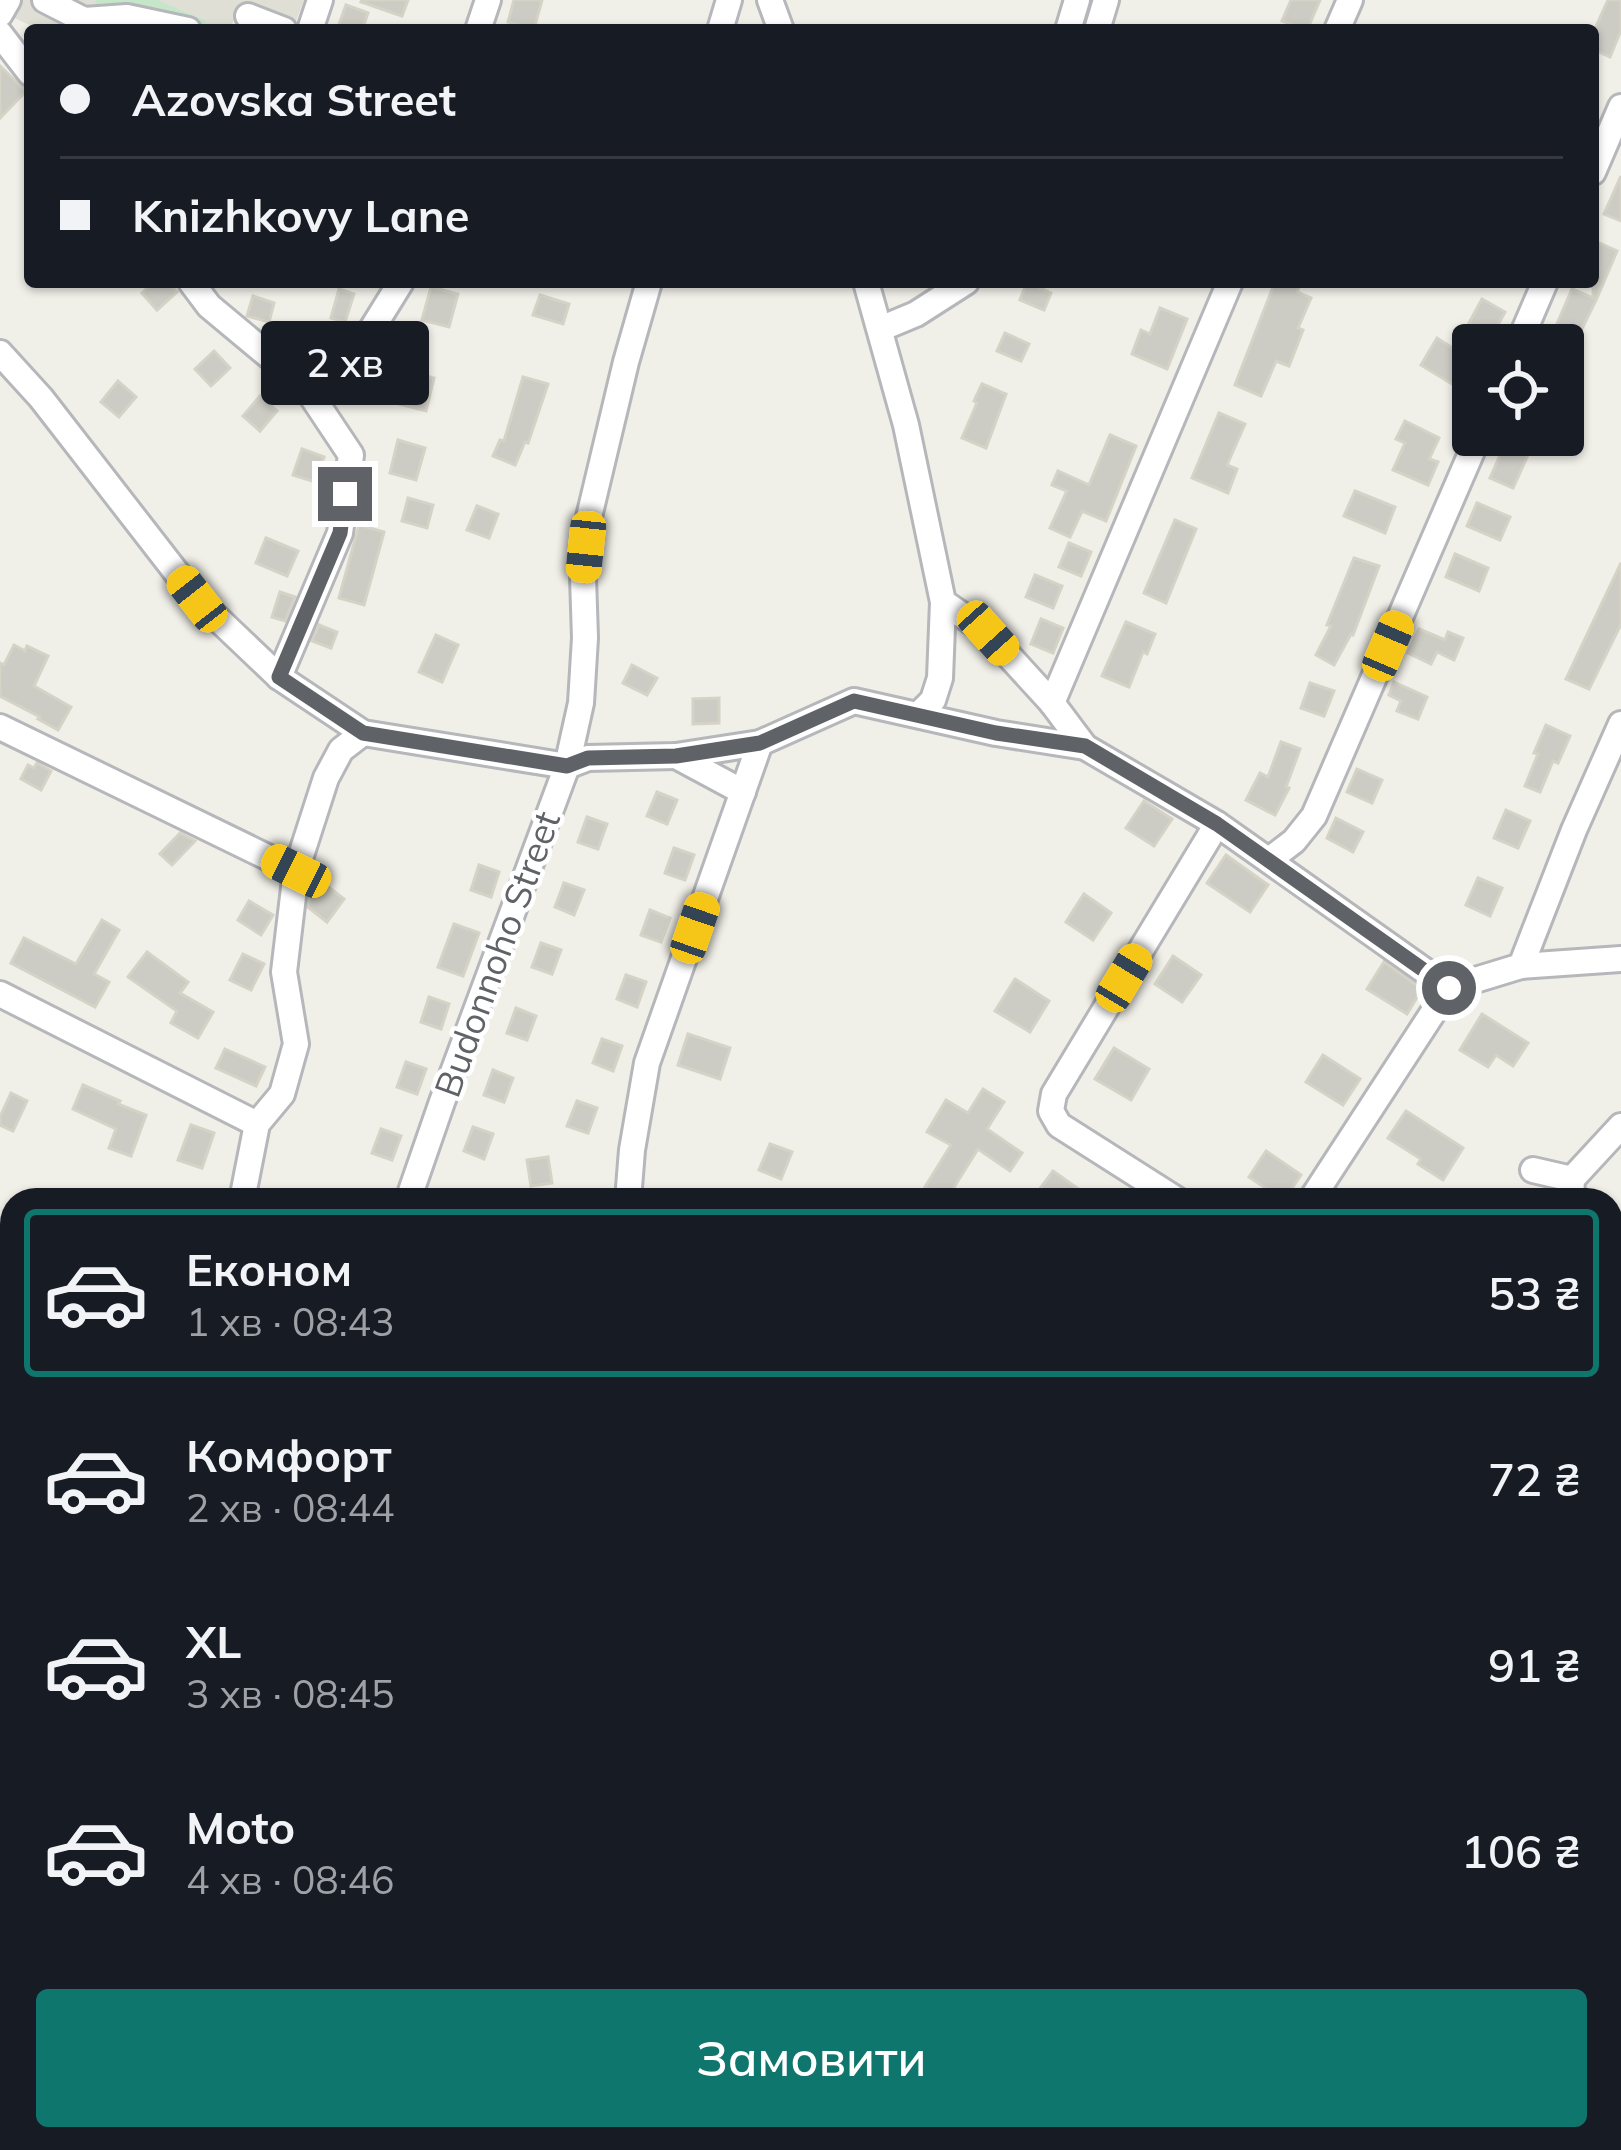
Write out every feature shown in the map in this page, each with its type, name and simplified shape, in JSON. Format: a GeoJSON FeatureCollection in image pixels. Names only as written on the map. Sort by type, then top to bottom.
{"type":"FeatureCollection","features":[{"type":"Feature","properties":{"kind":"street"},"geometry":{"type":"LineString","coordinates":[[0,14],[8,0]]}},
{"type":"Feature","properties":{"kind":"street"},"geometry":{"type":"LineString","coordinates":[[45,0],[84,20],[128,17],[160,24]]}},
{"type":"Feature","properties":{"kind":"street"},"geometry":{"type":"LineString","coordinates":[[0,34],[24,65]]}},
{"type":"Feature","properties":{"kind":"street"},"geometry":{"type":"LineString","coordinates":[[1599,158],[1621,107]]}},
{"type":"Feature","properties":{"kind":"street"},"geometry":{"type":"LineString","coordinates":[[195,288],[209,306],[305,386],[351,455],[340,533],[279,677]]}},
{"type":"Feature","properties":{"kind":"street"},"geometry":{"type":"LineString","coordinates":[[305,386],[355,382],[370,332],[397,288]]}},
{"type":"Feature","properties":{"kind":"street","name":"Budonnoho Street"},"geometry":{"type":"LineString","coordinates":[[413,1188],[567,766],[581,703],[589,518],[647,288]]}},
{"type":"Feature","properties":{"kind":"street"},"geometry":{"type":"LineString","coordinates":[[868,288],[906,425],[943,602],[940,678],[933,700],[917,715]]}},
{"type":"Feature","properties":{"kind":"street"},"geometry":{"type":"LineString","coordinates":[[880,329],[916,314],[957,288]]}},
{"type":"Feature","properties":{"kind":"street"},"geometry":{"type":"LineString","coordinates":[[1052,703],[1227,288]]}},
{"type":"Feature","properties":{"kind":"street"},"geometry":{"type":"LineString","coordinates":[[1527,324],[1542,288]]}},
{"type":"Feature","properties":{"kind":"street"},"geometry":{"type":"LineString","coordinates":[[0,353],[41,398],[197,599],[279,677],[363,733],[567,766],[588,758],[676,756],[760,743],[854,701],[996,733],[1085,746]]}},
{"type":"Feature","properties":{"kind":"street"},"geometry":{"type":"LineString","coordinates":[[1269,860],[1294,841],[1314,816],[1470,456]]}},
{"type":"Feature","properties":{"kind":"street"},"geometry":{"type":"LineString","coordinates":[[943,602],[988,633],[1085,746],[1217,824],[1449,988]]}},
{"type":"Feature","properties":{"kind":"street"},"geometry":{"type":"LineString","coordinates":[[1521,966],[1621,724]]}},
{"type":"Feature","properties":{"kind":"street"},"geometry":{"type":"LineString","coordinates":[[0,727],[296,871]]}},
{"type":"Feature","properties":{"kind":"street"},"geometry":{"type":"LineString","coordinates":[[244,1188],[257,1124],[283,1094],[296,1044],[284,972],[296,871],[326,778],[341,750],[363,733]]}},
{"type":"Feature","properties":{"kind":"street"},"geometry":{"type":"LineString","coordinates":[[629,1188],[647,1063],[760,743]]}},
{"type":"Feature","properties":{"kind":"street"},"geometry":{"type":"LineString","coordinates":[[676,756],[743,792]]}},
{"type":"Feature","properties":{"kind":"street"},"geometry":{"type":"LineString","coordinates":[[1158,1188],[1059,1125],[1051,1112],[1054,1094],[1217,824]]}},
{"type":"Feature","properties":{"kind":"street"},"geometry":{"type":"LineString","coordinates":[[1319,1188],[1449,988],[1521,966],[1621,959]]}},
{"type":"Feature","properties":{"kind":"street"},"geometry":{"type":"LineString","coordinates":[[0,994],[257,1124]]}},
{"type":"Feature","properties":{"kind":"street"},"geometry":{"type":"LineString","coordinates":[[1574,1188],[1621,1126]]}},
{"type":"Feature","properties":{"kind":"street"},"geometry":{"type":"LineString","coordinates":[[1533,1171],[1568,1188]]}},
{"type":"Feature","properties":{"kind":"shaded area"},"geometry":{"type":"Polygon","coordinates":[[[11,0],[304,0],[296,21],[288,24],[272,24],[238,11],[232,24],[27,24],[4,13],[11,0]]]}},
{"type":"Feature","properties":{"kind":"green space"},"geometry":{"type":"Polygon","coordinates":[[[96,0],[158,0],[206,21],[204,24],[86,24],[96,0]]]}},
{"type":"Feature","properties":{"kind":"building"},"geometry":{"type":"Polygon","coordinates":[[[362,0],[408,0],[402,16],[362,0]]]}},
{"type":"Feature","properties":{"kind":"building"},"geometry":{"type":"Polygon","coordinates":[[[514,0],[542,0],[535,24],[508,22],[514,0]]]}},
{"type":"Feature","properties":{"kind":"building"},"geometry":{"type":"Polygon","coordinates":[[[1291,0],[1320,0],[1310,24],[1282,21],[1291,0]]]}},
{"type":"Feature","properties":{"kind":"building"},"geometry":{"type":"Polygon","coordinates":[[[1608,0],[1621,0],[1621,30],[1610,57],[1599,52],[1597,24],[1608,0]]]}},
{"type":"Feature","properties":{"kind":"building"},"geometry":{"type":"Polygon","coordinates":[[[346,5],[368,13],[364,24],[339,24],[346,5]]]}},
{"type":"Feature","properties":{"kind":"building"},"geometry":{"type":"Polygon","coordinates":[[[0,66],[24,93],[0,118],[0,66]]]}},
{"type":"Feature","properties":{"kind":"building"},"geometry":{"type":"Polygon","coordinates":[[[1621,176],[1621,221],[1604,214],[1621,176]]]}},
{"type":"Feature","properties":{"kind":"building"},"geometry":{"type":"Polygon","coordinates":[[[1599,243],[1617,251],[1584,325],[1557,324],[1572,289],[1593,298],[1593,288],[1599,288],[1599,243]]]}},
{"type":"Feature","properties":{"kind":"building"},"geometry":{"type":"Polygon","coordinates":[[[147,288],[177,292],[157,310],[142,293],[147,288]]]}},
{"type":"Feature","properties":{"kind":"building"},"geometry":{"type":"Polygon","coordinates":[[[431,288],[458,294],[449,327],[422,320],[431,288]]]}},
{"type":"Feature","properties":{"kind":"building"},"geometry":{"type":"Polygon","coordinates":[[[1025,288],[1051,293],[1044,310],[1020,300],[1025,288]]]}},
{"type":"Feature","properties":{"kind":"building"},"geometry":{"type":"Polygon","coordinates":[[[1273,288],[1299,288],[1297,292],[1311,298],[1289,366],[1276,361],[1261,396],[1235,385],[1273,288]]]}},
{"type":"Feature","properties":{"kind":"building"},"geometry":{"type":"Polygon","coordinates":[[[339,289],[354,294],[345,322],[331,318],[339,289]]]}},
{"type":"Feature","properties":{"kind":"building"},"geometry":{"type":"Polygon","coordinates":[[[540,295],[569,304],[563,324],[533,315],[540,295]]]}},
{"type":"Feature","properties":{"kind":"building"},"geometry":{"type":"Polygon","coordinates":[[[253,296],[274,303],[269,322],[247,316],[253,296]]]}},
{"type":"Feature","properties":{"kind":"building"},"geometry":{"type":"Polygon","coordinates":[[[1482,299],[1505,312],[1498,324],[1469,323],[1482,299]]]}},
{"type":"Feature","properties":{"kind":"building"},"geometry":{"type":"Polygon","coordinates":[[[1160,308],[1187,319],[1167,369],[1132,354],[1141,330],[1150,334],[1160,308]]]}},
{"type":"Feature","properties":{"kind":"building"},"geometry":{"type":"Polygon","coordinates":[[[393,326],[404,329],[398,352],[382,348],[393,326]]]}},
{"type":"Feature","properties":{"kind":"building"},"geometry":{"type":"Polygon","coordinates":[[[1005,333],[1029,344],[1021,361],[997,351],[1005,333]]]}},
{"type":"Feature","properties":{"kind":"building"},"geometry":{"type":"Polygon","coordinates":[[[1437,338],[1452,348],[1452,384],[1421,365],[1437,338]]]}},
{"type":"Feature","properties":{"kind":"building"},"geometry":{"type":"Polygon","coordinates":[[[214,351],[230,368],[211,386],[195,369],[214,351]]]}},
{"type":"Feature","properties":{"kind":"building"},"geometry":{"type":"Polygon","coordinates":[[[408,371],[434,378],[426,411],[399,404],[408,371]]]}},
{"type":"Feature","properties":{"kind":"building"},"geometry":{"type":"Polygon","coordinates":[[[523,377],[548,384],[528,443],[515,465],[493,456],[500,440],[504,441],[523,377]]]}},
{"type":"Feature","properties":{"kind":"building"},"geometry":{"type":"Polygon","coordinates":[[[118,381],[136,397],[119,417],[101,402],[118,381]]]}},
{"type":"Feature","properties":{"kind":"building"},"geometry":{"type":"Polygon","coordinates":[[[982,384],[1006,394],[986,448],[962,438],[982,384]]]}},
{"type":"Feature","properties":{"kind":"building"},"geometry":{"type":"Polygon","coordinates":[[[260,396],[277,411],[260,431],[243,416],[260,396]]]}},
{"type":"Feature","properties":{"kind":"building"},"geometry":{"type":"Polygon","coordinates":[[[1219,413],[1245,424],[1227,465],[1237,469],[1228,493],[1192,478],[1219,413]]]}},
{"type":"Feature","properties":{"kind":"building"},"geometry":{"type":"Polygon","coordinates":[[[1405,421],[1439,438],[1429,459],[1438,462],[1428,485],[1393,470],[1405,443],[1396,439],[1405,421]]]}},
{"type":"Feature","properties":{"kind":"building"},"geometry":{"type":"Polygon","coordinates":[[[1110,435],[1136,446],[1106,521],[1082,511],[1070,537],[1050,528],[1067,491],[1052,485],[1058,471],[1089,485],[1110,435]]]}},
{"type":"Feature","properties":{"kind":"building"},"geometry":{"type":"Polygon","coordinates":[[[398,440],[425,448],[416,480],[390,473],[398,440]]]}},
{"type":"Feature","properties":{"kind":"building"},"geometry":{"type":"Polygon","coordinates":[[[302,449],[324,457],[315,482],[293,475],[302,449]]]}},
{"type":"Feature","properties":{"kind":"building"},"geometry":{"type":"Polygon","coordinates":[[[1500,456],[1527,456],[1513,488],[1490,478],[1500,456]]]}},
{"type":"Feature","properties":{"kind":"building"},"geometry":{"type":"Polygon","coordinates":[[[1355,491],[1395,507],[1385,533],[1344,516],[1355,491]]]}},
{"type":"Feature","properties":{"kind":"building"},"geometry":{"type":"Polygon","coordinates":[[[408,498],[433,505],[427,528],[402,521],[408,498]]]}},
{"type":"Feature","properties":{"kind":"building"},"geometry":{"type":"Polygon","coordinates":[[[1477,503],[1510,517],[1500,540],[1467,526],[1477,503]]]}},
{"type":"Feature","properties":{"kind":"building"},"geometry":{"type":"Polygon","coordinates":[[[477,506],[498,514],[489,538],[467,530],[477,506]]]}},
{"type":"Feature","properties":{"kind":"building"},"geometry":{"type":"Polygon","coordinates":[[[1175,520],[1196,529],[1166,603],[1144,593],[1175,520]]]}},
{"type":"Feature","properties":{"kind":"building"},"geometry":{"type":"Polygon","coordinates":[[[359,525],[384,532],[364,605],[339,598],[359,525]]]}},
{"type":"Feature","properties":{"kind":"building"},"geometry":{"type":"Polygon","coordinates":[[[266,538],[298,551],[287,576],[256,563],[266,538]]]}},
{"type":"Feature","properties":{"kind":"building"},"geometry":{"type":"Polygon","coordinates":[[[1069,543],[1091,552],[1081,576],[1059,567],[1069,543]]]}},
{"type":"Feature","properties":{"kind":"building"},"geometry":{"type":"Polygon","coordinates":[[[1455,554],[1488,568],[1479,591],[1446,577],[1455,554]]]}},
{"type":"Feature","properties":{"kind":"building"},"geometry":{"type":"Polygon","coordinates":[[[1354,558],[1379,566],[1353,635],[1334,665],[1316,655],[1354,558]]]}},
{"type":"Feature","properties":{"kind":"building"},"geometry":{"type":"Polygon","coordinates":[[[1621,563],[1621,624],[1589,689],[1566,679],[1621,563]]]}},
{"type":"Feature","properties":{"kind":"building"},"geometry":{"type":"Polygon","coordinates":[[[1035,575],[1062,586],[1053,608],[1026,597],[1035,575]]]}},
{"type":"Feature","properties":{"kind":"building"},"geometry":{"type":"Polygon","coordinates":[[[280,592],[295,597],[285,621],[272,617],[280,592]]]}},
{"type":"Feature","properties":{"kind":"building"},"geometry":{"type":"Polygon","coordinates":[[[1041,619],[1063,628],[1053,653],[1031,644],[1041,619]]]}},
{"type":"Feature","properties":{"kind":"building"},"geometry":{"type":"Polygon","coordinates":[[[1126,622],[1155,634],[1129,687],[1102,676],[1126,622]]]}},
{"type":"Feature","properties":{"kind":"building"},"geometry":{"type":"Polygon","coordinates":[[[319,625],[337,632],[331,648],[312,641],[319,625]]]}},
{"type":"Feature","properties":{"kind":"building"},"geometry":{"type":"Polygon","coordinates":[[[1419,629],[1445,640],[1448,632],[1463,638],[1454,660],[1437,652],[1431,664],[1408,653],[1419,629]]]}},
{"type":"Feature","properties":{"kind":"building"},"geometry":{"type":"Polygon","coordinates":[[[436,635],[458,645],[442,682],[419,672],[436,635]]]}},
{"type":"Feature","properties":{"kind":"building"},"geometry":{"type":"Polygon","coordinates":[[[14,645],[48,656],[34,686],[71,707],[58,730],[0,696],[0,663],[4,665],[14,645]]]}},
{"type":"Feature","properties":{"kind":"building"},"geometry":{"type":"Polygon","coordinates":[[[632,665],[657,678],[647,695],[623,683],[632,665]]]}},
{"type":"Feature","properties":{"kind":"building"},"geometry":{"type":"Polygon","coordinates":[[[1394,682],[1427,697],[1418,719],[1397,711],[1401,701],[1389,695],[1394,682]]]}},
{"type":"Feature","properties":{"kind":"building"},"geometry":{"type":"Polygon","coordinates":[[[1310,683],[1334,691],[1324,716],[1301,708],[1310,683]]]}},
{"type":"Feature","properties":{"kind":"building"},"geometry":{"type":"Polygon","coordinates":[[[719,698],[719,723],[693,724],[693,699],[719,698]]]}},
{"type":"Feature","properties":{"kind":"building"},"geometry":{"type":"Polygon","coordinates":[[[1546,725],[1570,736],[1540,792],[1525,786],[1546,725]]]}},
{"type":"Feature","properties":{"kind":"building"},"geometry":{"type":"Polygon","coordinates":[[[1281,742],[1300,749],[1275,815],[1246,800],[1260,773],[1268,777],[1281,742]]]}},
{"type":"Feature","properties":{"kind":"building"},"geometry":{"type":"Polygon","coordinates":[[[37,763],[51,771],[41,790],[21,779],[28,765],[34,768],[37,763]]]}},
{"type":"Feature","properties":{"kind":"building"},"geometry":{"type":"Polygon","coordinates":[[[1357,769],[1382,780],[1372,803],[1347,792],[1357,769]]]}},
{"type":"Feature","properties":{"kind":"building"},"geometry":{"type":"Polygon","coordinates":[[[657,792],[677,800],[667,824],[647,816],[657,792]]]}},
{"type":"Feature","properties":{"kind":"building"},"geometry":{"type":"Polygon","coordinates":[[[1144,801],[1172,819],[1154,846],[1126,828],[1144,801]]]}},
{"type":"Feature","properties":{"kind":"building"},"geometry":{"type":"Polygon","coordinates":[[[1506,810],[1530,821],[1518,848],[1494,838],[1506,810]]]}},
{"type":"Feature","properties":{"kind":"building"},"geometry":{"type":"Polygon","coordinates":[[[587,817],[607,824],[598,849],[578,842],[587,817]]]}},
{"type":"Feature","properties":{"kind":"building"},"geometry":{"type":"Polygon","coordinates":[[[1336,818],[1363,832],[1353,852],[1327,838],[1336,818]]]}},
{"type":"Feature","properties":{"kind":"building"},"geometry":{"type":"Polygon","coordinates":[[[180,833],[195,841],[172,865],[160,854],[180,833]]]}},
{"type":"Feature","properties":{"kind":"building"},"geometry":{"type":"Polygon","coordinates":[[[674,848],[694,855],[685,880],[665,873],[674,848]]]}},
{"type":"Feature","properties":{"kind":"building"},"geometry":{"type":"Polygon","coordinates":[[[1226,855],[1268,885],[1250,912],[1207,883],[1226,855]]]}},
{"type":"Feature","properties":{"kind":"building"},"geometry":{"type":"Polygon","coordinates":[[[479,865],[499,872],[491,897],[471,890],[479,865]]]}},
{"type":"Feature","properties":{"kind":"building"},"geometry":{"type":"Polygon","coordinates":[[[317,878],[344,899],[327,922],[308,907],[311,885],[317,878]]]}},
{"type":"Feature","properties":{"kind":"building"},"geometry":{"type":"Polygon","coordinates":[[[1478,878],[1502,888],[1490,916],[1466,905],[1478,878]]]}},
{"type":"Feature","properties":{"kind":"building"},"geometry":{"type":"Polygon","coordinates":[[[564,883],[584,890],[574,915],[555,907],[564,883]]]}},
{"type":"Feature","properties":{"kind":"building"},"geometry":{"type":"Polygon","coordinates":[[[1084,894],[1111,913],[1093,940],[1066,922],[1084,894]]]}},
{"type":"Feature","properties":{"kind":"building"},"geometry":{"type":"Polygon","coordinates":[[[249,901],[273,915],[261,935],[238,920],[249,901]]]}},
{"type":"Feature","properties":{"kind":"building"},"geometry":{"type":"Polygon","coordinates":[[[650,910],[670,918],[661,942],[641,935],[650,910]]]}},
{"type":"Feature","properties":{"kind":"building"},"geometry":{"type":"Polygon","coordinates":[[[102,920],[119,930],[94,974],[109,982],[95,1007],[11,963],[24,938],[76,964],[102,920]]]}},
{"type":"Feature","properties":{"kind":"building"},"geometry":{"type":"Polygon","coordinates":[[[454,924],[479,933],[463,976],[438,967],[454,924]]]}},
{"type":"Feature","properties":{"kind":"building"},"geometry":{"type":"Polygon","coordinates":[[[541,943],[561,950],[552,974],[532,967],[541,943]]]}},
{"type":"Feature","properties":{"kind":"building"},"geometry":{"type":"Polygon","coordinates":[[[147,952],[188,982],[180,993],[213,1012],[198,1038],[171,1023],[177,1011],[128,977],[147,952]]]}},
{"type":"Feature","properties":{"kind":"building"},"geometry":{"type":"Polygon","coordinates":[[[243,954],[264,964],[251,990],[230,980],[243,954]]]}},
{"type":"Feature","properties":{"kind":"building"},"geometry":{"type":"Polygon","coordinates":[[[1173,956],[1201,975],[1182,1002],[1155,984],[1173,956]]]}},
{"type":"Feature","properties":{"kind":"building"},"geometry":{"type":"Polygon","coordinates":[[[1384,962],[1422,989],[1407,1014],[1367,989],[1384,962]]]}},
{"type":"Feature","properties":{"kind":"building"},"geometry":{"type":"Polygon","coordinates":[[[626,975],[646,982],[637,1007],[617,999],[626,975]]]}},
{"type":"Feature","properties":{"kind":"building"},"geometry":{"type":"Polygon","coordinates":[[[1015,979],[1049,1001],[1030,1032],[995,1011],[1015,979]]]}},
{"type":"Feature","properties":{"kind":"building"},"geometry":{"type":"Polygon","coordinates":[[[429,997],[449,1004],[441,1029],[421,1022],[429,997]]]}},
{"type":"Feature","properties":{"kind":"building"},"geometry":{"type":"Polygon","coordinates":[[[516,1008],[536,1016],[527,1040],[507,1033],[516,1008]]]}},
{"type":"Feature","properties":{"kind":"building"},"geometry":{"type":"Polygon","coordinates":[[[1482,1014],[1528,1043],[1513,1066],[1496,1055],[1488,1067],[1460,1050],[1482,1014]]]}},
{"type":"Feature","properties":{"kind":"building"},"geometry":{"type":"Polygon","coordinates":[[[688,1034],[730,1048],[720,1079],[678,1065],[688,1034]]]}},
{"type":"Feature","properties":{"kind":"building"},"geometry":{"type":"Polygon","coordinates":[[[602,1039],[622,1046],[613,1071],[593,1063],[602,1039]]]}},
{"type":"Feature","properties":{"kind":"building"},"geometry":{"type":"Polygon","coordinates":[[[1114,1048],[1149,1069],[1131,1100],[1095,1079],[1114,1048]]]}},
{"type":"Feature","properties":{"kind":"building"},"geometry":{"type":"Polygon","coordinates":[[[225,1049],[265,1067],[256,1086],[216,1068],[225,1049]]]}},
{"type":"Feature","properties":{"kind":"building"},"geometry":{"type":"Polygon","coordinates":[[[1323,1055],[1360,1079],[1343,1105],[1306,1082],[1323,1055]]]}},
{"type":"Feature","properties":{"kind":"building"},"geometry":{"type":"Polygon","coordinates":[[[406,1062],[426,1069],[417,1094],[397,1087],[406,1062]]]}},
{"type":"Feature","properties":{"kind":"building"},"geometry":{"type":"Polygon","coordinates":[[[493,1070],[513,1078],[504,1102],[484,1095],[493,1070]]]}},
{"type":"Feature","properties":{"kind":"building"},"geometry":{"type":"Polygon","coordinates":[[[83,1085],[146,1115],[131,1156],[109,1148],[116,1129],[73,1109],[83,1085]]]}},
{"type":"Feature","properties":{"kind":"building"},"geometry":{"type":"Polygon","coordinates":[[[983,1089],[1004,1102],[987,1129],[1022,1153],[1010,1171],[978,1149],[954,1188],[927,1188],[951,1145],[927,1132],[946,1100],[968,1113],[983,1089]]]}},
{"type":"Feature","properties":{"kind":"building"},"geometry":{"type":"Polygon","coordinates":[[[11,1093],[27,1101],[13,1131],[0,1125],[11,1093]]]}},
{"type":"Feature","properties":{"kind":"building"},"geometry":{"type":"Polygon","coordinates":[[[577,1101],[597,1108],[588,1133],[567,1126],[577,1101]]]}},
{"type":"Feature","properties":{"kind":"building"},"geometry":{"type":"Polygon","coordinates":[[[1406,1111],[1463,1148],[1443,1180],[1388,1138],[1406,1111]]]}},
{"type":"Feature","properties":{"kind":"building"},"geometry":{"type":"Polygon","coordinates":[[[191,1125],[214,1133],[202,1168],[178,1160],[191,1125]]]}},
{"type":"Feature","properties":{"kind":"building"},"geometry":{"type":"Polygon","coordinates":[[[473,1127],[493,1134],[484,1159],[464,1151],[473,1127]]]}},
{"type":"Feature","properties":{"kind":"building"},"geometry":{"type":"Polygon","coordinates":[[[381,1129],[401,1136],[392,1160],[372,1153],[381,1129]]]}},
{"type":"Feature","properties":{"kind":"building"},"geometry":{"type":"Polygon","coordinates":[[[770,1144],[792,1152],[781,1179],[759,1170],[770,1144]]]}},
{"type":"Feature","properties":{"kind":"building"},"geometry":{"type":"Polygon","coordinates":[[[1266,1151],[1301,1175],[1292,1188],[1266,1188],[1249,1177],[1266,1151]]]}},
{"type":"Feature","properties":{"kind":"building"},"geometry":{"type":"Polygon","coordinates":[[[548,1157],[552,1183],[531,1186],[527,1160],[548,1157]]]}},
{"type":"Feature","properties":{"kind":"building"},"geometry":{"type":"Polygon","coordinates":[[[1053,1171],[1077,1188],[1040,1188],[1053,1171]]]}},
{"type":"Feature","properties":{"kind":"route"},"geometry":{"type":"LineString","coordinates":[[345,494],[340,533],[279,677],[363,733],[567,766],[588,758],[676,756],[760,743],[854,701],[996,733],[1085,746],[1217,824],[1449,988]]}}]}
